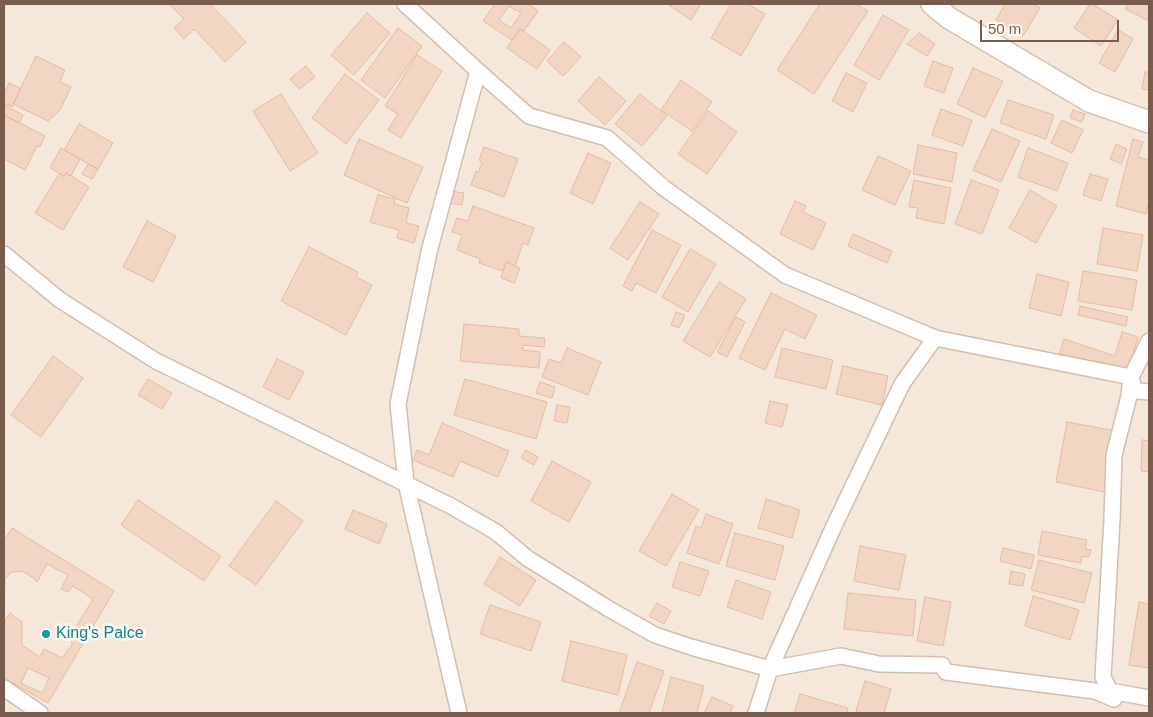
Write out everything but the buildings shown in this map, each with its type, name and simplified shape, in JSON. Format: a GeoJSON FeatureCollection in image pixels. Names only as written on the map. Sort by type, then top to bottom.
{"type":"FeatureCollection","features":[{"type":"Feature","properties":{"kind":"main road"},"geometry":{"type":"LineString","coordinates":[[932,4],[949,18],[1089,101],[1149,122]]}},
{"type":"Feature","properties":{"kind":"street"},"geometry":{"type":"LineString","coordinates":[[404,4],[529,116],[607,138],[664,188],[785,275],[935,338],[1131,377]]}},
{"type":"Feature","properties":{"kind":"street"},"geometry":{"type":"LineString","coordinates":[[459,713],[406,484],[398,404],[429,252],[478,71]]}},
{"type":"Feature","properties":{"kind":"street"},"geometry":{"type":"LineString","coordinates":[[4,254],[60,300],[156,361],[406,484],[496,532],[527,558],[656,636],[770,669],[841,656],[879,664],[942,665],[946,672],[1095,690],[1114,699]]}},
{"type":"Feature","properties":{"kind":"street"},"geometry":{"type":"LineString","coordinates":[[756,713],[770,669],[834,526],[902,384],[935,338]]}},
{"type":"Feature","properties":{"kind":"street"},"geometry":{"type":"LineString","coordinates":[[1095,690],[1103,677],[1114,455],[1129,396],[1131,377],[1149,341]]}},
{"type":"Feature","properties":{"kind":"street"},"geometry":{"type":"LineString","coordinates":[[1131,377],[1134,389],[1149,392]]}},
{"type":"Feature","properties":{"kind":"street"},"geometry":{"type":"LineString","coordinates":[[1103,677],[1114,699]]}},
{"type":"Feature","properties":{"kind":"street"},"geometry":{"type":"LineString","coordinates":[[4,688],[40,713]]}},
{"type":"Feature","properties":{"kind":"street"},"geometry":{"type":"LineString","coordinates":[[1114,699],[1110,691],[1149,698]]}},
{"type":"Feature","properties":{"kind":"shaded area"},"geometry":{"type":"Polygon","coordinates":[[[4,4],[1149,4],[1149,713],[4,713],[4,4]]]}},
{"type":"Feature","properties":{"kind":"place","name":"King's Palce"},"geometry":{"type":"Point","coordinates":[46,634]}}]}
